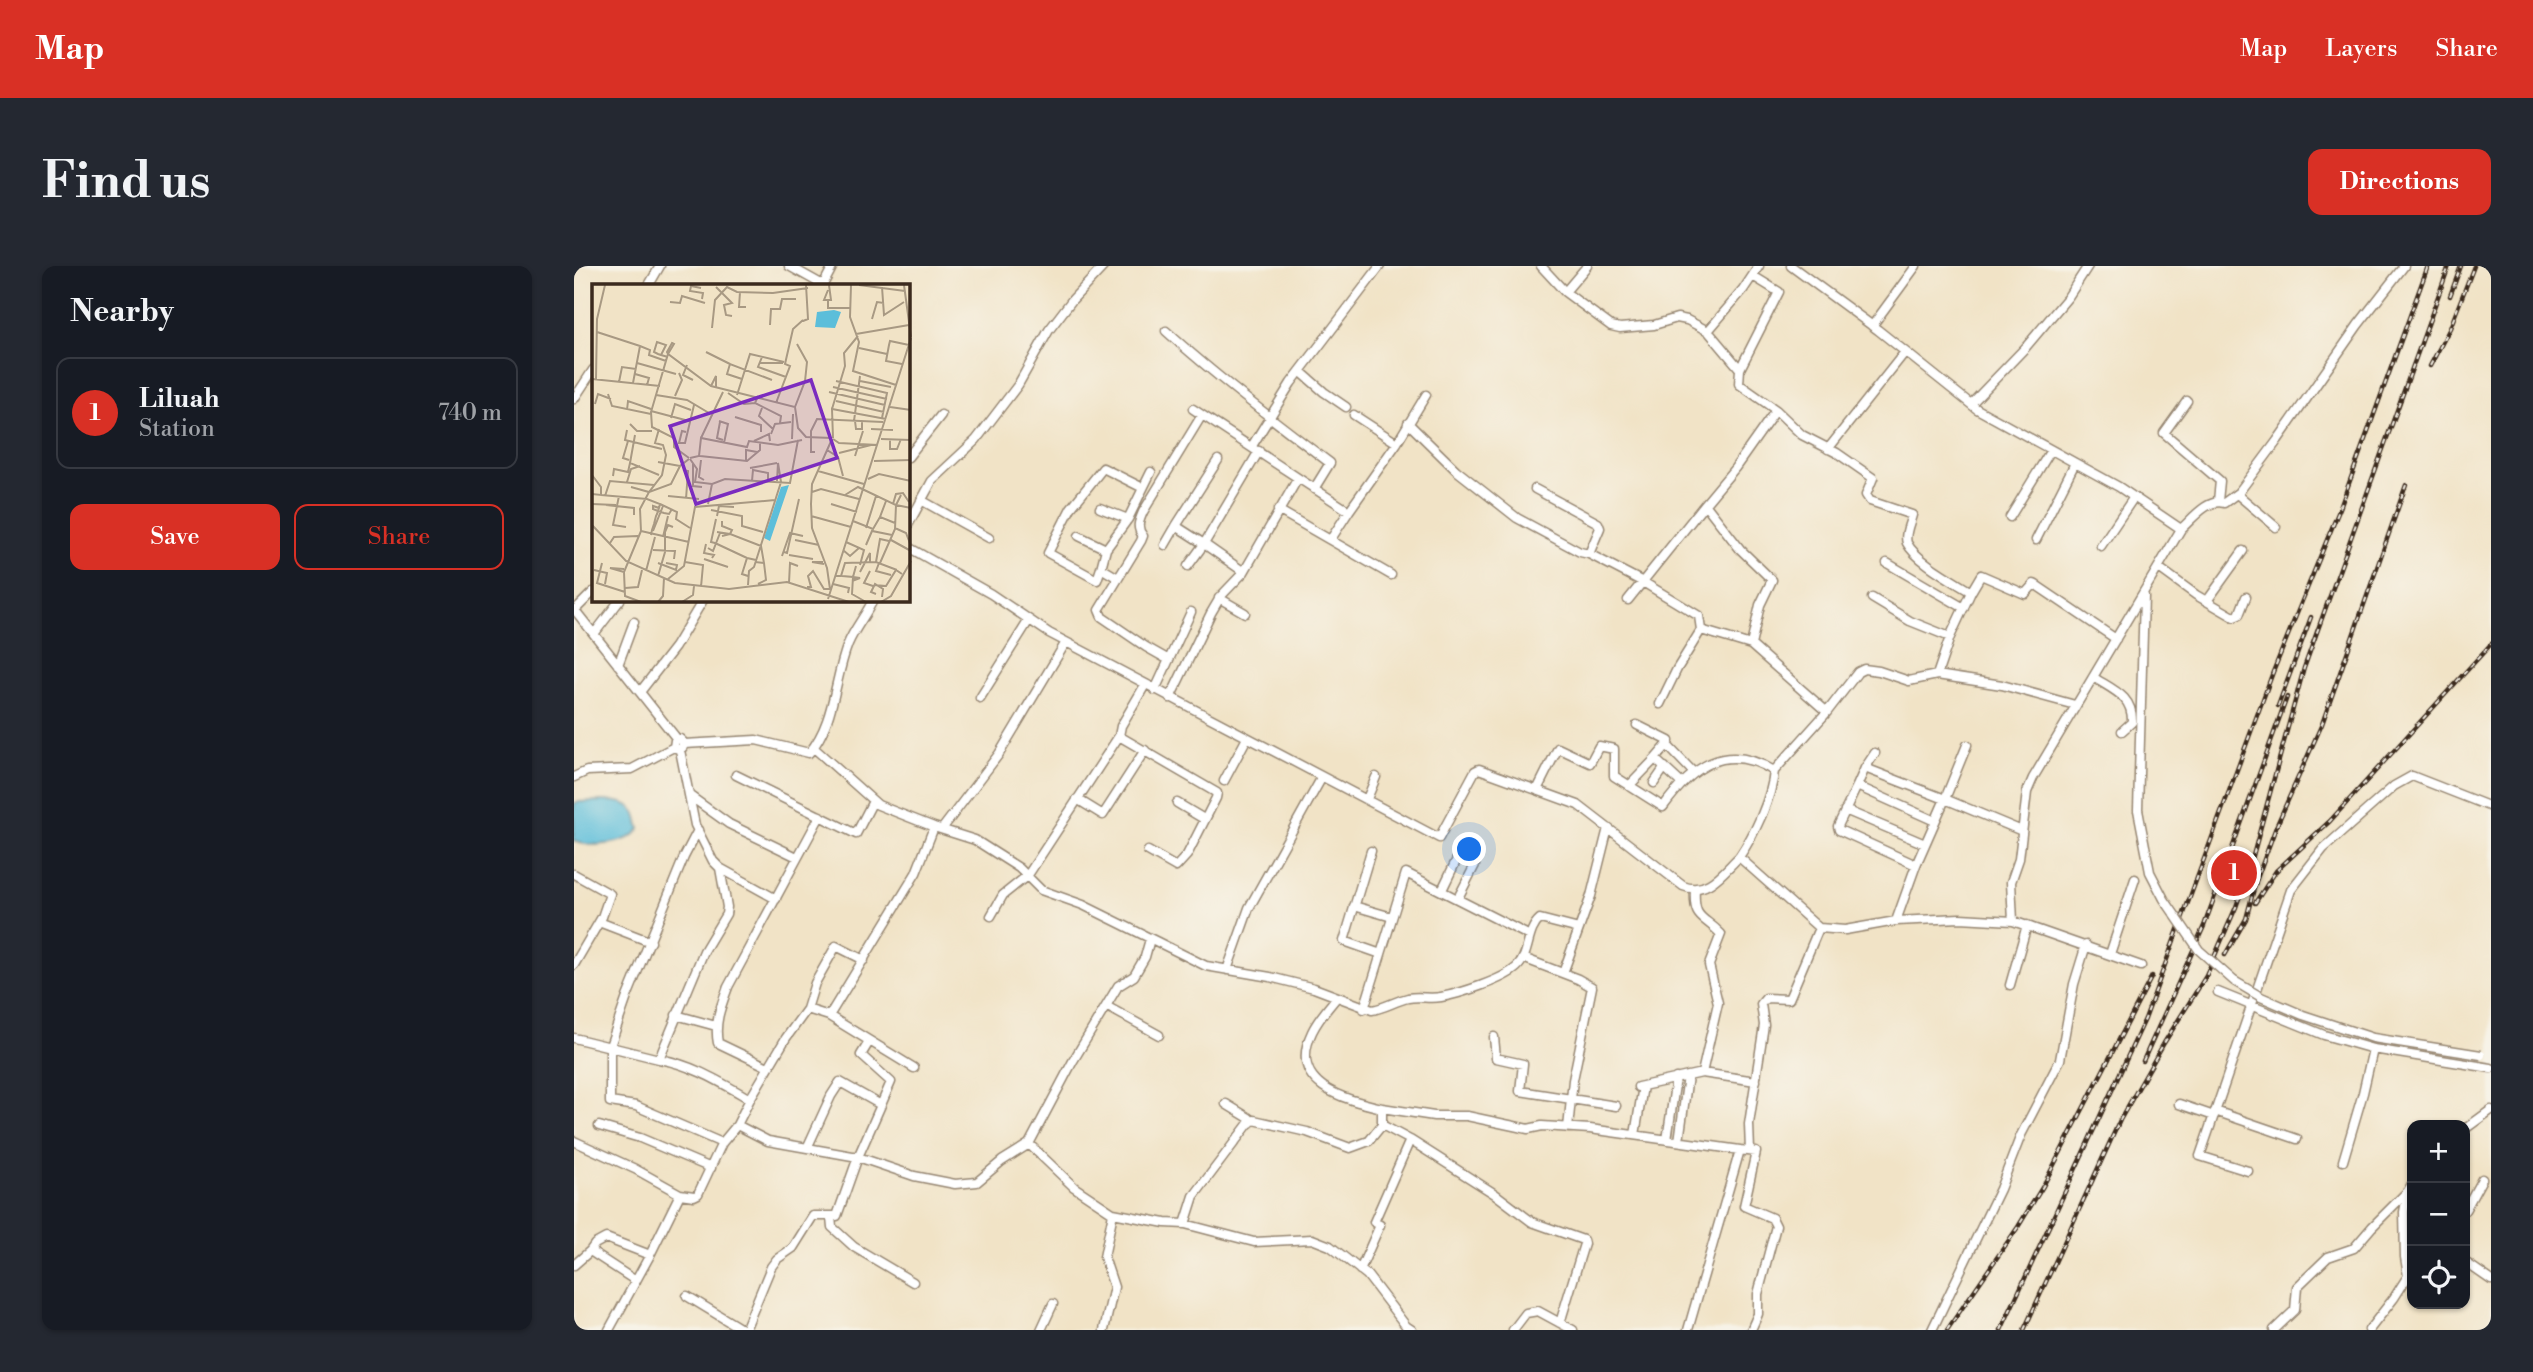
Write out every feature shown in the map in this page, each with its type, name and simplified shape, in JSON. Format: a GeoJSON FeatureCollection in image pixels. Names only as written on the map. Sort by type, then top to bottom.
{"type":"FeatureCollection","features":[{"type":"Feature","properties":{"kind":"street"},"geometry":{"type":"LineString","coordinates":[[650,284],[660,266]]}},
{"type":"Feature","properties":{"kind":"street"},"geometry":{"type":"LineString","coordinates":[[789,266],[821,284]]}},
{"type":"Feature","properties":{"kind":"street"},"geometry":{"type":"LineString","coordinates":[[824,284],[833,266]]}},
{"type":"Feature","properties":{"kind":"street"},"geometry":{"type":"LineString","coordinates":[[910,520],[932,481],[976,439],[1018,385],[1049,330],[1072,300],[1104,266]]}},
{"type":"Feature","properties":{"kind":"street"},"geometry":{"type":"LineString","coordinates":[[1188,566],[1204,544],[1270,418],[1300,371],[1380,266]]}},
{"type":"Feature","properties":{"kind":"street"},"geometry":{"type":"LineString","coordinates":[[1541,266],[1564,292],[1611,326],[1620,328],[1654,325],[1677,318],[1687,320],[1708,331],[1740,369]]}},
{"type":"Feature","properties":{"kind":"street"},"geometry":{"type":"LineString","coordinates":[[1564,292],[1587,266]]}},
{"type":"Feature","properties":{"kind":"street"},"geometry":{"type":"LineString","coordinates":[[1708,331],[1759,266]]}},
{"type":"Feature","properties":{"kind":"street"},"geometry":{"type":"LineString","coordinates":[[1791,266],[1970,404],[2134,497],[2181,529]]}},
{"type":"Feature","properties":{"kind":"street"},"geometry":{"type":"LineString","coordinates":[[1872,326],[1916,266]]}},
{"type":"Feature","properties":{"kind":"street"},"geometry":{"type":"LineString","coordinates":[[1970,404],[2025,348],[2068,298],[2088,266]]}},
{"type":"Feature","properties":{"kind":"street"},"geometry":{"type":"LineString","coordinates":[[2013,921],[2011,883],[2019,859],[2027,792],[2033,778],[2181,529],[2209,504],[2218,501],[2224,503],[2236,494],[2277,442],[2358,325],[2404,266]]}},
{"type":"Feature","properties":{"kind":"street"},"geometry":{"type":"LineString","coordinates":[[1753,276],[1779,292],[1740,369],[1739,384],[1776,410],[1802,435],[1874,478],[1866,495],[1870,501],[1912,515],[1906,536],[1907,543],[1919,557],[1971,592]]}},
{"type":"Feature","properties":{"kind":"street"},"geometry":{"type":"LineString","coordinates":[[1166,331],[1270,418],[1330,463],[1314,489]]}},
{"type":"Feature","properties":{"kind":"street"},"geometry":{"type":"LineString","coordinates":[[1828,449],[1905,352]]}},
{"type":"Feature","properties":{"kind":"street"},"geometry":{"type":"LineString","coordinates":[[1300,371],[1346,407]]}},
{"type":"Feature","properties":{"kind":"street"},"geometry":{"type":"LineString","coordinates":[[574,399],[592,372]]}},
{"type":"Feature","properties":{"kind":"street"},"geometry":{"type":"LineString","coordinates":[[1331,539],[1397,443],[1426,395]]}},
{"type":"Feature","properties":{"kind":"street"},"geometry":{"type":"LineString","coordinates":[[2187,401],[2164,433],[2218,478],[2218,501]]}},
{"type":"Feature","properties":{"kind":"street"},"geometry":{"type":"LineString","coordinates":[[1193,409],[1349,511]]}},
{"type":"Feature","properties":{"kind":"street"},"geometry":{"type":"LineString","coordinates":[[1628,600],[1735,468],[1776,410]]}},
{"type":"Feature","properties":{"kind":"street"},"geometry":{"type":"LineString","coordinates":[[910,454],[941,415]]}},
{"type":"Feature","properties":{"kind":"street"},"geometry":{"type":"LineString","coordinates":[[1168,660],[1099,613],[1101,605],[1143,536],[1138,523],[1143,512],[1202,415]]}},
{"type":"Feature","properties":{"kind":"street"},"geometry":{"type":"LineString","coordinates":[[1354,415],[1397,443]]}},
{"type":"Feature","properties":{"kind":"street"},"geometry":{"type":"LineString","coordinates":[[1408,423],[1456,470],[1517,518],[1643,582],[1699,615],[1701,630],[1660,704]]}},
{"type":"Feature","properties":{"kind":"street"},"geometry":{"type":"LineString","coordinates":[[2010,517],[2051,450]]}},
{"type":"Feature","properties":{"kind":"street"},"geometry":{"type":"LineString","coordinates":[[1164,545],[1218,460]]}},
{"type":"Feature","properties":{"kind":"street"},"geometry":{"type":"LineString","coordinates":[[2036,540],[2075,463]]}},
{"type":"Feature","properties":{"kind":"street"},"geometry":{"type":"LineString","coordinates":[[1143,488],[1102,468],[1070,508],[1048,553],[1097,580],[1106,550],[1128,519],[1151,472]]}},
{"type":"Feature","properties":{"kind":"street"},"geometry":{"type":"LineString","coordinates":[[1170,698],[1219,598],[1244,572],[1298,478]]}},
{"type":"Feature","properties":{"kind":"street"},"geometry":{"type":"LineString","coordinates":[[1535,489],[1598,523],[1600,528],[1589,554]]}},
{"type":"Feature","properties":{"kind":"street"},"geometry":{"type":"LineString","coordinates":[[2236,494],[2276,527]]}},
{"type":"Feature","properties":{"kind":"street"},"geometry":{"type":"LineString","coordinates":[[2101,546],[2134,497]]}},
{"type":"Feature","properties":{"kind":"street"},"geometry":{"type":"LineString","coordinates":[[921,500],[989,538]]}},
{"type":"Feature","properties":{"kind":"street"},"geometry":{"type":"LineString","coordinates":[[1705,504],[1740,549],[1772,580],[1760,605],[1751,645]]}},
{"type":"Feature","properties":{"kind":"street"},"geometry":{"type":"LineString","coordinates":[[1100,508],[1128,519]]}},
{"type":"Feature","properties":{"kind":"street"},"geometry":{"type":"LineString","coordinates":[[1278,510],[1391,575]]}},
{"type":"Feature","properties":{"kind":"street"},"geometry":{"type":"LineString","coordinates":[[1176,526],[1244,572]]}},
{"type":"Feature","properties":{"kind":"street"},"geometry":{"type":"LineString","coordinates":[[1079,536],[1106,550]]}},
{"type":"Feature","properties":{"kind":"street"},"geometry":{"type":"LineString","coordinates":[[910,548],[950,569],[1066,642],[1439,838],[1475,771],[1479,769],[1578,805],[1683,886],[1695,889],[1708,887],[1739,857],[1757,824],[1774,780],[1774,771],[1827,712],[1858,672],[1864,669],[1880,671],[1909,681],[1937,675],[2002,685],[2076,705]]}},
{"type":"Feature","properties":{"kind":"street"},"geometry":{"type":"LineString","coordinates":[[2207,601],[2243,551]]}},
{"type":"Feature","properties":{"kind":"street"},"geometry":{"type":"LineString","coordinates":[[1887,563],[1964,608]]}},
{"type":"Feature","properties":{"kind":"street"},"geometry":{"type":"LineString","coordinates":[[1101,568],[1118,578]]}},
{"type":"Feature","properties":{"kind":"street"},"geometry":{"type":"LineString","coordinates":[[2159,568],[2236,617],[2246,597]]}},
{"type":"Feature","properties":{"kind":"street"},"geometry":{"type":"LineString","coordinates":[[1937,675],[1950,637],[1980,575],[2025,594],[2034,584],[2116,639]]}},
{"type":"Feature","properties":{"kind":"street"},"geometry":{"type":"LineString","coordinates":[[592,593],[574,609],[679,745],[695,825],[713,861],[720,868],[776,899]]}},
{"type":"Feature","properties":{"kind":"street"},"geometry":{"type":"LineString","coordinates":[[2144,593],[2137,810],[2141,838],[2150,872],[2164,899],[2199,950],[2234,981],[2260,997],[2304,1015],[2373,1038],[2491,1058]]}},
{"type":"Feature","properties":{"kind":"street"},"geometry":{"type":"LineString","coordinates":[[1219,598],[1245,613]]}},
{"type":"Feature","properties":{"kind":"street"},"geometry":{"type":"LineString","coordinates":[[1872,598],[1910,621],[1950,637]]}},
{"type":"Feature","properties":{"kind":"street"},"geometry":{"type":"LineString","coordinates":[[594,634],[618,602]]}},
{"type":"Feature","properties":{"kind":"street"},"geometry":{"type":"LineString","coordinates":[[640,692],[675,647],[702,602]]}},
{"type":"Feature","properties":{"kind":"street"},"geometry":{"type":"LineString","coordinates":[[574,777],[587,771],[632,769],[679,745],[756,740],[809,754],[834,701],[837,676],[849,641],[872,602]]}},
{"type":"Feature","properties":{"kind":"street"},"geometry":{"type":"LineString","coordinates":[[1155,690],[1191,612]]}},
{"type":"Feature","properties":{"kind":"street"},"geometry":{"type":"LineString","coordinates":[[980,698],[1029,620]]}},
{"type":"Feature","properties":{"kind":"street"},"geometry":{"type":"LineString","coordinates":[[618,665],[634,622]]}},
{"type":"Feature","properties":{"kind":"street"},"geometry":{"type":"LineString","coordinates":[[1701,630],[1751,645],[1827,712]]}},
{"type":"Feature","properties":{"kind":"street"},"geometry":{"type":"LineString","coordinates":[[830,1016],[916,873],[938,828],[999,754],[1066,642]]}},
{"type":"Feature","properties":{"kind":"street"},"geometry":{"type":"LineString","coordinates":[[2093,677],[2123,696],[2132,709],[2132,722],[2122,731]]}},
{"type":"Feature","properties":{"kind":"street"},"geometry":{"type":"LineString","coordinates":[[991,916],[1003,895],[1028,875],[1119,736],[1121,726],[1145,685]]}},
{"type":"Feature","properties":{"kind":"street"},"geometry":{"type":"LineString","coordinates":[[1629,786],[1669,741],[1637,725]]}},
{"type":"Feature","properties":{"kind":"street"},"geometry":{"type":"LineString","coordinates":[[1119,736],[1217,793],[1186,855],[1176,867],[1148,851]]}},
{"type":"Feature","properties":{"kind":"street"},"geometry":{"type":"LineString","coordinates":[[1224,781],[1247,738]]}},
{"type":"Feature","properties":{"kind":"street"},"geometry":{"type":"LineString","coordinates":[[1667,745],[1694,773]]}},
{"type":"Feature","properties":{"kind":"street"},"geometry":{"type":"LineString","coordinates":[[1896,921],[1916,865],[1968,745]]}},
{"type":"Feature","properties":{"kind":"street"},"geometry":{"type":"LineString","coordinates":[[1537,790],[1558,748],[1590,763],[1599,746],[1614,750],[1614,776],[1663,807],[1681,783],[1719,759],[1740,759],[1762,764],[1774,771]]}},
{"type":"Feature","properties":{"kind":"street"},"geometry":{"type":"LineString","coordinates":[[814,748],[873,801],[888,810],[975,840],[1028,875],[1041,890],[1083,905],[1206,967],[1270,977],[1337,997],[1364,1009],[1381,1009],[1411,997],[1445,996],[1503,976],[1515,969],[1535,923],[1541,919],[1579,929]]}},
{"type":"Feature","properties":{"kind":"street"},"geometry":{"type":"LineString","coordinates":[[1077,799],[1102,815],[1145,750]]}},
{"type":"Feature","properties":{"kind":"street"},"geometry":{"type":"LineString","coordinates":[[1875,753],[1845,810],[1838,826],[1839,830],[1916,865]]}},
{"type":"Feature","properties":{"kind":"street"},"geometry":{"type":"LineString","coordinates":[[1655,759],[1681,783]]}},
{"type":"Feature","properties":{"kind":"street"},"geometry":{"type":"LineString","coordinates":[[1654,783],[1665,767]]}},
{"type":"Feature","properties":{"kind":"street"},"geometry":{"type":"LineString","coordinates":[[1865,768],[2022,831]]}},
{"type":"Feature","properties":{"kind":"street"},"geometry":{"type":"LineString","coordinates":[[736,775],[856,834],[873,801]]}},
{"type":"Feature","properties":{"kind":"street"},"geometry":{"type":"LineString","coordinates":[[2248,1171],[2200,1156],[2291,890],[2323,849],[2394,786],[2412,776],[2491,807]]}},
{"type":"Feature","properties":{"kind":"street"},"geometry":{"type":"LineString","coordinates":[[1227,970],[1249,908],[1322,777]]}},
{"type":"Feature","properties":{"kind":"street"},"geometry":{"type":"LineString","coordinates":[[1367,800],[1377,777]]}},
{"type":"Feature","properties":{"kind":"street"},"geometry":{"type":"LineString","coordinates":[[1857,786],[1935,821]]}},
{"type":"Feature","properties":{"kind":"street"},"geometry":{"type":"LineString","coordinates":[[690,796],[729,824],[797,857]]}},
{"type":"Feature","properties":{"kind":"street"},"geometry":{"type":"LineString","coordinates":[[1177,803],[1204,818]]}},
{"type":"Feature","properties":{"kind":"street"},"geometry":{"type":"LineString","coordinates":[[1845,810],[1925,844]]}},
{"type":"Feature","properties":{"kind":"street"},"geometry":{"type":"LineString","coordinates":[[768,1067],[718,1043],[716,1026],[728,987],[820,816]]}},
{"type":"Feature","properties":{"kind":"street"},"geometry":{"type":"LineString","coordinates":[[1563,973],[1591,896],[1608,828]]}},
{"type":"Feature","properties":{"kind":"street"},"geometry":{"type":"LineString","coordinates":[[698,830],[684,857],[610,1046],[610,1102],[636,1106],[722,1143]]}},
{"type":"Feature","properties":{"kind":"street"},"geometry":{"type":"LineString","coordinates":[[1371,851],[1344,941],[1381,954]]}},
{"type":"Feature","properties":{"kind":"street"},"geometry":{"type":"LineString","coordinates":[[1739,857],[1819,928],[1845,930],[1896,921],[1960,918],[2013,921],[2141,966]]}},
{"type":"Feature","properties":{"kind":"street"},"geometry":{"type":"LineString","coordinates":[[1442,890],[1457,859]]}},
{"type":"Feature","properties":{"kind":"street"},"geometry":{"type":"LineString","coordinates":[[1458,898],[1475,865]]}},
{"type":"Feature","properties":{"kind":"street"},"geometry":{"type":"LineString","coordinates":[[659,1059],[704,951],[726,914],[720,868]]}},
{"type":"Feature","properties":{"kind":"street"},"geometry":{"type":"LineString","coordinates":[[1364,1009],[1406,873],[1530,936]]}},
{"type":"Feature","properties":{"kind":"street"},"geometry":{"type":"LineString","coordinates":[[574,874],[610,894],[599,922],[574,965]]}},
{"type":"Feature","properties":{"kind":"street"},"geometry":{"type":"LineString","coordinates":[[2110,954],[2135,879]]}},
{"type":"Feature","properties":{"kind":"street"},"geometry":{"type":"LineString","coordinates":[[1695,889],[1694,901],[1698,913],[1703,922],[1713,926],[1720,934],[1709,965],[1718,1003],[1702,1073]]}},
{"type":"Feature","properties":{"kind":"street"},"geometry":{"type":"LineString","coordinates":[[1354,906],[1392,917]]}},
{"type":"Feature","properties":{"kind":"street"},"geometry":{"type":"LineString","coordinates":[[599,922],[651,942]]}},
{"type":"Feature","properties":{"kind":"street"},"geometry":{"type":"LineString","coordinates":[[2010,985],[2027,925]]}},
{"type":"Feature","properties":{"kind":"street"},"geometry":{"type":"LineString","coordinates":[[1750,1151],[1749,1124],[1764,1025],[1761,1004],[1766,998],[1788,999],[1819,928]]}},
{"type":"Feature","properties":{"kind":"street"},"geometry":{"type":"LineString","coordinates":[[737,1125],[768,1140],[858,1157],[914,1176],[955,1184],[977,1182],[1002,1161],[1029,1144],[1058,1086],[1105,1006],[1118,986],[1134,976],[1150,939]]}},
{"type":"Feature","properties":{"kind":"street"},"geometry":{"type":"LineString","coordinates":[[1932,1330],[2000,1189],[2021,1135],[2060,1060],[2074,984],[2086,945]]}},
{"type":"Feature","properties":{"kind":"street"},"geometry":{"type":"LineString","coordinates":[[574,1140],[680,1194],[698,1194],[722,1143],[737,1125],[768,1067],[807,1009],[815,983],[836,946],[864,960]]}},
{"type":"Feature","properties":{"kind":"street"},"geometry":{"type":"LineString","coordinates":[[1522,958],[1578,979],[1591,987],[1568,1128]]}},
{"type":"Feature","properties":{"kind":"street"},"geometry":{"type":"LineString","coordinates":[[2218,992],[2324,1035],[2373,1049],[2491,1068]]}},
{"type":"Feature","properties":{"kind":"street"},"geometry":{"type":"LineString","coordinates":[[1337,997],[1319,1020],[1308,1041],[1305,1057],[1310,1075],[1348,1099],[1382,1108],[1434,1116],[1468,1116],[1528,1129],[1542,1126],[1568,1128],[1756,1152],[1744,1206],[1772,1218],[1776,1226],[1758,1294],[1758,1314],[1751,1330]]}},
{"type":"Feature","properties":{"kind":"street"},"geometry":{"type":"LineString","coordinates":[[1105,1006],[1159,1035]]}},
{"type":"Feature","properties":{"kind":"street"},"geometry":{"type":"LineString","coordinates":[[807,1009],[830,1016],[914,1069]]}},
{"type":"Feature","properties":{"kind":"street"},"geometry":{"type":"LineString","coordinates":[[676,1015],[716,1026]]}},
{"type":"Feature","properties":{"kind":"street"},"geometry":{"type":"LineString","coordinates":[[1494,1037],[1496,1058],[1523,1064],[1520,1091],[1616,1106]]}},
{"type":"Feature","properties":{"kind":"street"},"geometry":{"type":"LineString","coordinates":[[574,1038],[676,1062],[722,1082],[750,1099]]}},
{"type":"Feature","properties":{"kind":"street"},"geometry":{"type":"LineString","coordinates":[[687,1296],[744,1330],[777,1259],[793,1248],[813,1216],[836,1216],[891,1082],[861,1055],[869,1042]]}},
{"type":"Feature","properties":{"kind":"street"},"geometry":{"type":"LineString","coordinates":[[2343,1161],[2373,1049]]}},
{"type":"Feature","properties":{"kind":"street"},"geometry":{"type":"LineString","coordinates":[[1635,1135],[1641,1086],[1702,1073],[1756,1081]]}},
{"type":"Feature","properties":{"kind":"street"},"geometry":{"type":"LineString","coordinates":[[1679,1141],[1688,1076]]}},
{"type":"Feature","properties":{"kind":"street"},"geometry":{"type":"LineString","coordinates":[[1667,1140],[1676,1078]]}},
{"type":"Feature","properties":{"kind":"street"},"geometry":{"type":"LineString","coordinates":[[808,1146],[840,1082],[881,1105]]}},
{"type":"Feature","properties":{"kind":"street"},"geometry":{"type":"LineString","coordinates":[[1227,1104],[1248,1118],[1250,1123]]}},
{"type":"Feature","properties":{"kind":"street"},"geometry":{"type":"LineString","coordinates":[[2179,1104],[2297,1139]]}},
{"type":"Feature","properties":{"kind":"street"},"geometry":{"type":"LineString","coordinates":[[1185,1224],[1194,1196],[1254,1120],[1350,1148],[1369,1142],[1382,1125],[1382,1108]]}},
{"type":"Feature","properties":{"kind":"street"},"geometry":{"type":"LineString","coordinates":[[2470,1125],[2491,1110]]}},
{"type":"Feature","properties":{"kind":"street"},"geometry":{"type":"LineString","coordinates":[[1382,1125],[1495,1194],[1532,1222],[1583,1240],[1560,1323]]}},
{"type":"Feature","properties":{"kind":"street"},"geometry":{"type":"LineString","coordinates":[[600,1126],[640,1138],[711,1168]]}},
{"type":"Feature","properties":{"kind":"street"},"geometry":{"type":"LineString","coordinates":[[1360,1270],[1380,1225],[1374,1222],[1410,1140]]}},
{"type":"Feature","properties":{"kind":"street"},"geometry":{"type":"LineString","coordinates":[[1029,1144],[1074,1187],[1113,1213],[1185,1224],[1254,1241],[1312,1239],[1330,1246],[1367,1275],[1406,1326],[1412,1330]]}},
{"type":"Feature","properties":{"kind":"street"},"geometry":{"type":"LineString","coordinates":[[1688,1330],[1740,1150]]}},
{"type":"Feature","properties":{"kind":"street"},"geometry":{"type":"LineString","coordinates":[[2470,1201],[2482,1179]]}},
{"type":"Feature","properties":{"kind":"street"},"geometry":{"type":"LineString","coordinates":[[609,1330],[680,1194]]}},
{"type":"Feature","properties":{"kind":"street"},"geometry":{"type":"LineString","coordinates":[[2274,1330],[2295,1310],[2297,1287],[2328,1257],[2354,1248],[2372,1227],[2407,1196]]}},
{"type":"Feature","properties":{"kind":"street"},"geometry":{"type":"LineString","coordinates":[[2407,1203],[2404,1212],[2407,1240]]}},
{"type":"Feature","properties":{"kind":"street"},"geometry":{"type":"LineString","coordinates":[[1104,1330],[1114,1287],[1104,1257],[1113,1213]]}},
{"type":"Feature","properties":{"kind":"street"},"geometry":{"type":"LineString","coordinates":[[831,1217],[832,1227],[854,1247],[914,1282]]}},
{"type":"Feature","properties":{"kind":"street"},"geometry":{"type":"LineString","coordinates":[[574,1265],[595,1244],[606,1238],[650,1255]]}},
{"type":"Feature","properties":{"kind":"street"},"geometry":{"type":"LineString","coordinates":[[590,1251],[636,1281]]}},
{"type":"Feature","properties":{"kind":"street"},"geometry":{"type":"LineString","coordinates":[[2470,1265],[2491,1280]]}},
{"type":"Feature","properties":{"kind":"street"},"geometry":{"type":"LineString","coordinates":[[2369,1330],[2407,1278]]}},
{"type":"Feature","properties":{"kind":"street"},"geometry":{"type":"LineString","coordinates":[[1041,1330],[1053,1304]]}},
{"type":"Feature","properties":{"kind":"street"},"geometry":{"type":"LineString","coordinates":[[1513,1330],[1526,1313],[1538,1311],[1573,1330]]}},
{"type":"Feature","properties":{"kind":"water"},"geometry":{"type":"Polygon","coordinates":[[[608,801],[631,807],[637,816],[640,829],[627,839],[609,844],[574,841],[574,804],[608,801]]]}},
{"type":"Feature","properties":{"kind":"railway"},"geometry":{"type":"LineString","coordinates":[[2001,1330],[2145,1019],[2273,672],[2340,508],[2428,266]]}},
{"type":"Feature","properties":{"kind":"railway"},"geometry":{"type":"LineString","coordinates":[[2024,1330],[2120,1120],[2206,976],[2236,907],[2251,863],[2304,668],[2449,266]]}},
{"type":"Feature","properties":{"kind":"railway"},"geometry":{"type":"LineString","coordinates":[[2450,296],[2461,266]]}},
{"type":"Feature","properties":{"kind":"railway"},"geometry":{"type":"LineString","coordinates":[[2430,366],[2450,328],[2474,266]]}},
{"type":"Feature","properties":{"kind":"railway"},"geometry":{"type":"LineString","coordinates":[[2225,955],[2246,919],[2256,881],[2276,827],[2322,724],[2406,485]]}},
{"type":"Feature","properties":{"kind":"railway"},"geometry":{"type":"LineString","coordinates":[[2278,706],[2311,617]]}},
{"type":"Feature","properties":{"kind":"railway"},"geometry":{"type":"LineString","coordinates":[[2255,903],[2276,871],[2330,821],[2491,644]]}},
{"type":"Feature","properties":{"kind":"railway"},"geometry":{"type":"LineString","coordinates":[[2143,1061],[2204,926],[2287,697]]}},
{"type":"Feature","properties":{"kind":"railway"},"geometry":{"type":"LineString","coordinates":[[1947,1330],[2043,1186],[2152,976]]}},
{"type":"Feature","properties":{"kind":"place","name":"Liluah"},"geometry":{"type":"Point","coordinates":[2234,873]}}]}
